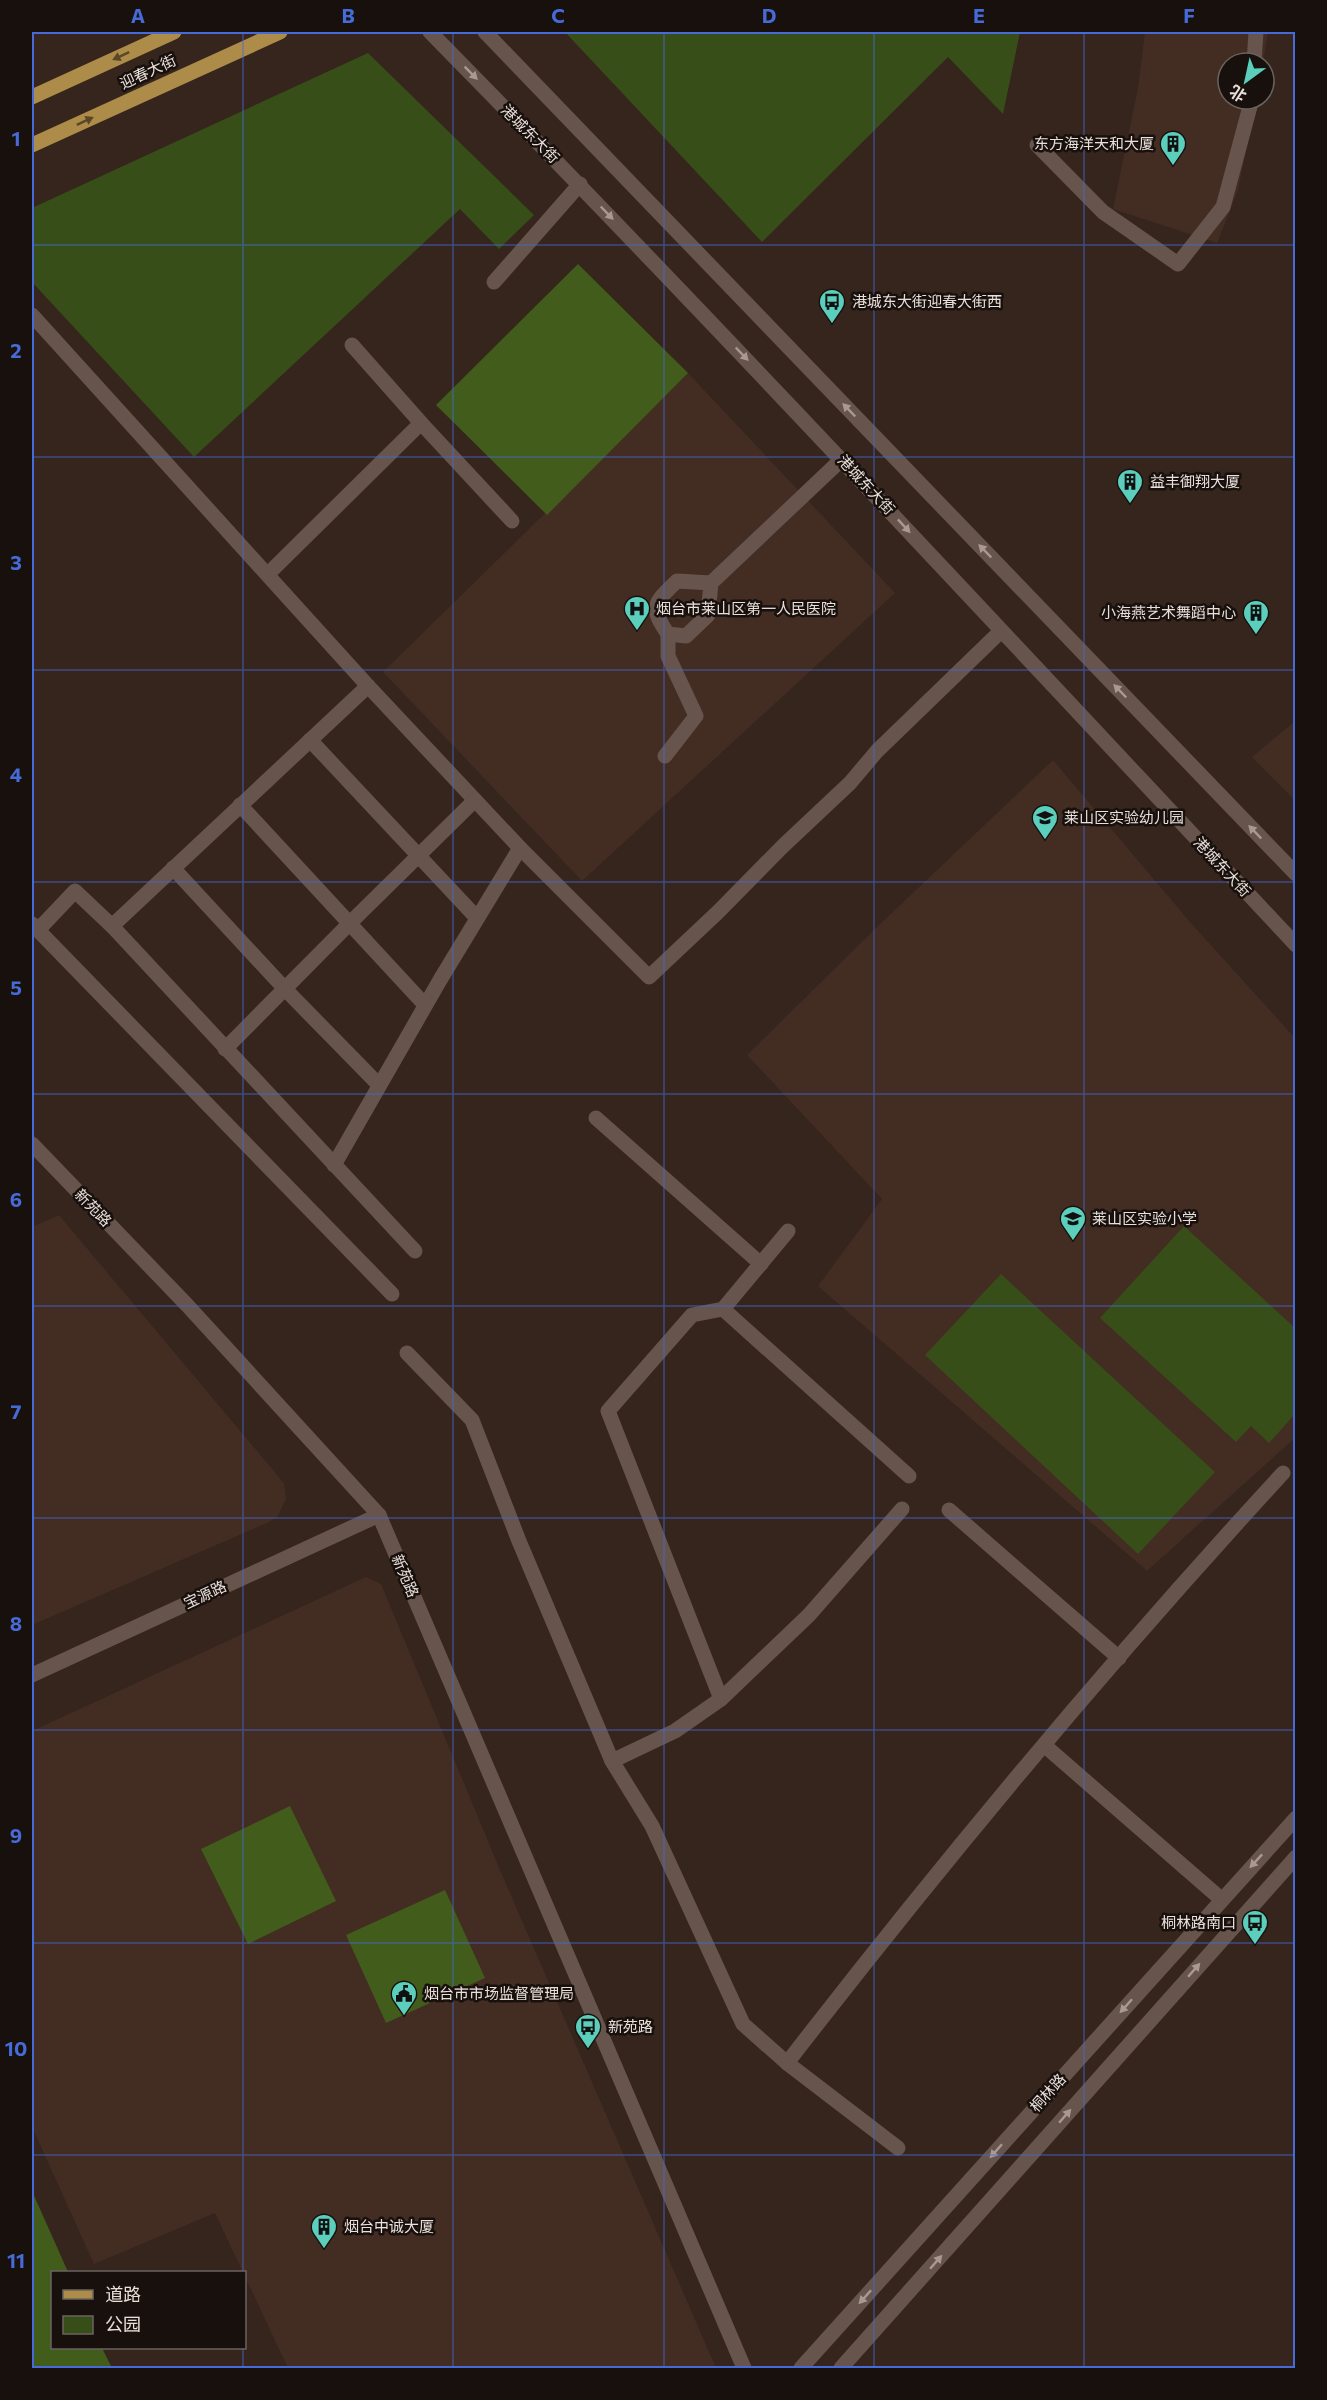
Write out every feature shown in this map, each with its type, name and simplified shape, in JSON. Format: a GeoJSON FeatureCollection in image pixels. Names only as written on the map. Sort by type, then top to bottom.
{"type":"FeatureCollection","features":[{"type":"Feature","properties":{"kind":"main road","name":"迎春大街"},"geometry":{"type":"LineString","coordinates":[[32,97],[174,32]]}},
{"type":"Feature","properties":{"kind":"main road","name":"迎春大街"},"geometry":{"type":"LineString","coordinates":[[32,145],[280,32]]}},
{"type":"Feature","properties":{"kind":"street","name":"港城东大街"},"geometry":{"type":"LineString","coordinates":[[430,32],[580,184],[842,459],[1296,945]]}},
{"type":"Feature","properties":{"kind":"street"},"geometry":{"type":"LineString","coordinates":[[485,32],[1296,874]]}},
{"type":"Feature","properties":{"kind":"street"},"geometry":{"type":"LineString","coordinates":[[1255,51],[1256,32]]}},
{"type":"Feature","properties":{"kind":"street"},"geometry":{"type":"LineString","coordinates":[[1037,145],[1103,212],[1178,264],[1222,207],[1249,111]]}},
{"type":"Feature","properties":{"kind":"street"},"geometry":{"type":"LineString","coordinates":[[494,282],[580,184]]}},
{"type":"Feature","properties":{"kind":"street"},"geometry":{"type":"LineString","coordinates":[[32,315],[368,686],[520,848],[649,977],[850,783],[877,752],[1001,631]]}},
{"type":"Feature","properties":{"kind":"street"},"geometry":{"type":"LineString","coordinates":[[352,345],[512,521]]}},
{"type":"Feature","properties":{"kind":"street"},"geometry":{"type":"LineString","coordinates":[[267,574],[421,423]]}},
{"type":"Feature","properties":{"kind":"street"},"geometry":{"type":"LineString","coordinates":[[668,634],[686,636],[708,615],[711,583],[842,459]]}},
{"type":"Feature","properties":{"kind":"street"},"geometry":{"type":"LineString","coordinates":[[665,756],[696,716],[668,656],[668,634],[656,618],[656,605],[664,593],[677,581],[711,583]]}},
{"type":"Feature","properties":{"kind":"street"},"geometry":{"type":"LineString","coordinates":[[112,926],[368,686]]}},
{"type":"Feature","properties":{"kind":"street"},"geometry":{"type":"LineString","coordinates":[[310,740],[477,918]]}},
{"type":"Feature","properties":{"kind":"street"},"geometry":{"type":"LineString","coordinates":[[225,1049],[475,800]]}},
{"type":"Feature","properties":{"kind":"street"},"geometry":{"type":"LineString","coordinates":[[240,805],[425,1005]]}},
{"type":"Feature","properties":{"kind":"street"},"geometry":{"type":"LineString","coordinates":[[334,1165],[425,1005],[520,848]]}},
{"type":"Feature","properties":{"kind":"street"},"geometry":{"type":"LineString","coordinates":[[173,868],[285,990],[379,1085]]}},
{"type":"Feature","properties":{"kind":"street"},"geometry":{"type":"LineString","coordinates":[[392,1294],[35,926],[75,891],[112,926],[415,1251]]}},
{"type":"Feature","properties":{"kind":"street"},"geometry":{"type":"LineString","coordinates":[[596,1118],[761,1264]]}},
{"type":"Feature","properties":{"kind":"street","name":"新苑路"},"geometry":{"type":"LineString","coordinates":[[32,1144],[188,1305],[380,1515],[744,2368]]}},
{"type":"Feature","properties":{"kind":"street"},"geometry":{"type":"LineString","coordinates":[[721,1699],[608,1411],[692,1315],[723,1309],[788,1231]]}},
{"type":"Feature","properties":{"kind":"street"},"geometry":{"type":"LineString","coordinates":[[723,1309],[909,1476]]}},
{"type":"Feature","properties":{"kind":"street"},"geometry":{"type":"LineString","coordinates":[[407,1353],[472,1420],[519,1541],[612,1761],[652,1826],[744,2024],[787,2063],[898,2148]]}},
{"type":"Feature","properties":{"kind":"street"},"geometry":{"type":"LineString","coordinates":[[787,2063],[869,1958],[1044,1745],[1283,1473]]}},
{"type":"Feature","properties":{"kind":"street"},"geometry":{"type":"LineString","coordinates":[[612,1761],[675,1731],[721,1699],[809,1615],[903,1509]]}},
{"type":"Feature","properties":{"kind":"street"},"geometry":{"type":"LineString","coordinates":[[949,1510],[1119,1658]]}},
{"type":"Feature","properties":{"kind":"street","name":"宝源路"},"geometry":{"type":"LineString","coordinates":[[32,1675],[380,1515]]}},
{"type":"Feature","properties":{"kind":"street"},"geometry":{"type":"LineString","coordinates":[[1044,1745],[1221,1899]]}},
{"type":"Feature","properties":{"kind":"street","name":"桐林路"},"geometry":{"type":"LineString","coordinates":[[801,2368],[1296,1818]]}},
{"type":"Feature","properties":{"kind":"street","name":"桐林路"},"geometry":{"type":"LineString","coordinates":[[841,2368],[1296,1857]]}},
{"type":"Feature","properties":{"kind":"shaded area","name":"东方海洋天和大厦"},"geometry":{"type":"Polygon","coordinates":[[[1145,32],[1268,32],[1265,51],[1216,51],[1216,111],[1254,111],[1238,190],[1217,243],[1113,209],[1138,88],[1145,32]]]}},
{"type":"Feature","properties":{"kind":"shaded area","name":"烟台市莱山区第一人民医院"},"geometry":{"type":"Polygon","coordinates":[[[688,373],[895,593],[582,881],[383,672],[688,373]]]}},
{"type":"Feature","properties":{"kind":"shaded area"},"geometry":{"type":"Polygon","coordinates":[[[1295,721],[1295,800],[1252,757],[1295,721]]]}},
{"type":"Feature","properties":{"kind":"shaded area","name":"莱山区实验小学"},"geometry":{"type":"Polygon","coordinates":[[[1053,760],[1190,922],[1295,1038],[1295,1438],[1147,1571],[818,1286],[882,1199],[747,1055],[878,926],[1053,760]]]}},
{"type":"Feature","properties":{"kind":"shaded area"},"geometry":{"type":"Polygon","coordinates":[[[59,1215],[284,1483],[286,1499],[278,1516],[269,1522],[32,1625],[32,1227],[59,1215]]]}},
{"type":"Feature","properties":{"kind":"shaded area"},"geometry":{"type":"Polygon","coordinates":[[[366,1577],[381,1584],[500,1870],[716,2368],[288,2368],[246,2279],[246,2271],[242,2271],[215,2213],[94,2264],[32,2127],[32,1731],[366,1577]]]}},
{"type":"Feature","properties":{"kind":"green space"},"geometry":{"type":"Polygon","coordinates":[[[565,32],[1020,32],[1003,114],[948,57],[762,242],[565,32]]]}},
{"type":"Feature","properties":{"kind":"green space"},"geometry":{"type":"Polygon","coordinates":[[[368,53],[534,215],[499,249],[460,209],[194,457],[32,282],[32,208],[368,53]]]}},
{"type":"Feature","properties":{"kind":"green space"},"geometry":{"type":"Polygon","coordinates":[[[578,264],[688,373],[547,515],[436,405],[578,264]]]}},
{"type":"Feature","properties":{"kind":"green space"},"geometry":{"type":"Polygon","coordinates":[[[1184,1226],[1295,1328],[1295,1414],[1269,1443],[1251,1426],[1236,1442],[1100,1318],[1184,1226]]]}},
{"type":"Feature","properties":{"kind":"green space"},"geometry":{"type":"Polygon","coordinates":[[[1001,1274],[1215,1472],[1138,1554],[925,1355],[1001,1274]]]}},
{"type":"Feature","properties":{"kind":"green space"},"geometry":{"type":"Polygon","coordinates":[[[290,1806],[336,1901],[248,1944],[201,1849],[290,1806]]]}},
{"type":"Feature","properties":{"kind":"green space"},"geometry":{"type":"Polygon","coordinates":[[[445,1890],[485,1978],[386,2023],[346,1935],[445,1890]]]}},
{"type":"Feature","properties":{"kind":"green space"},"geometry":{"type":"Polygon","coordinates":[[[32,2191],[68,2271],[51,2271],[51,2349],[102,2349],[112,2368],[32,2368],[32,2191]]]}},
{"type":"Feature","properties":{"kind":"place","name":"东方海洋天和大厦"},"geometry":{"type":"Point","coordinates":[1173,167]}},
{"type":"Feature","properties":{"kind":"place","name":"港城东大街迎春大街西"},"geometry":{"type":"Point","coordinates":[832,325]}},
{"type":"Feature","properties":{"kind":"place","name":"益丰御翔大厦"},"geometry":{"type":"Point","coordinates":[1130,505]}},
{"type":"Feature","properties":{"kind":"place","name":"烟台市莱山区第一人民医院"},"geometry":{"type":"Point","coordinates":[637,632]}},
{"type":"Feature","properties":{"kind":"place","name":"小海燕艺术舞蹈中心"},"geometry":{"type":"Point","coordinates":[1256,636]}},
{"type":"Feature","properties":{"kind":"place","name":"莱山区实验幼儿园"},"geometry":{"type":"Point","coordinates":[1045,841]}},
{"type":"Feature","properties":{"kind":"place","name":"莱山区实验小学"},"geometry":{"type":"Point","coordinates":[1073,1242]}},
{"type":"Feature","properties":{"kind":"place","name":"桐林路南口"},"geometry":{"type":"Point","coordinates":[1255,1946]}},
{"type":"Feature","properties":{"kind":"place","name":"烟台市市场监督管理局"},"geometry":{"type":"Point","coordinates":[404,2017]}},
{"type":"Feature","properties":{"kind":"place","name":"新苑路"},"geometry":{"type":"Point","coordinates":[588,2050]}},
{"type":"Feature","properties":{"kind":"place","name":"烟台中诚大厦"},"geometry":{"type":"Point","coordinates":[324,2250]}}]}
